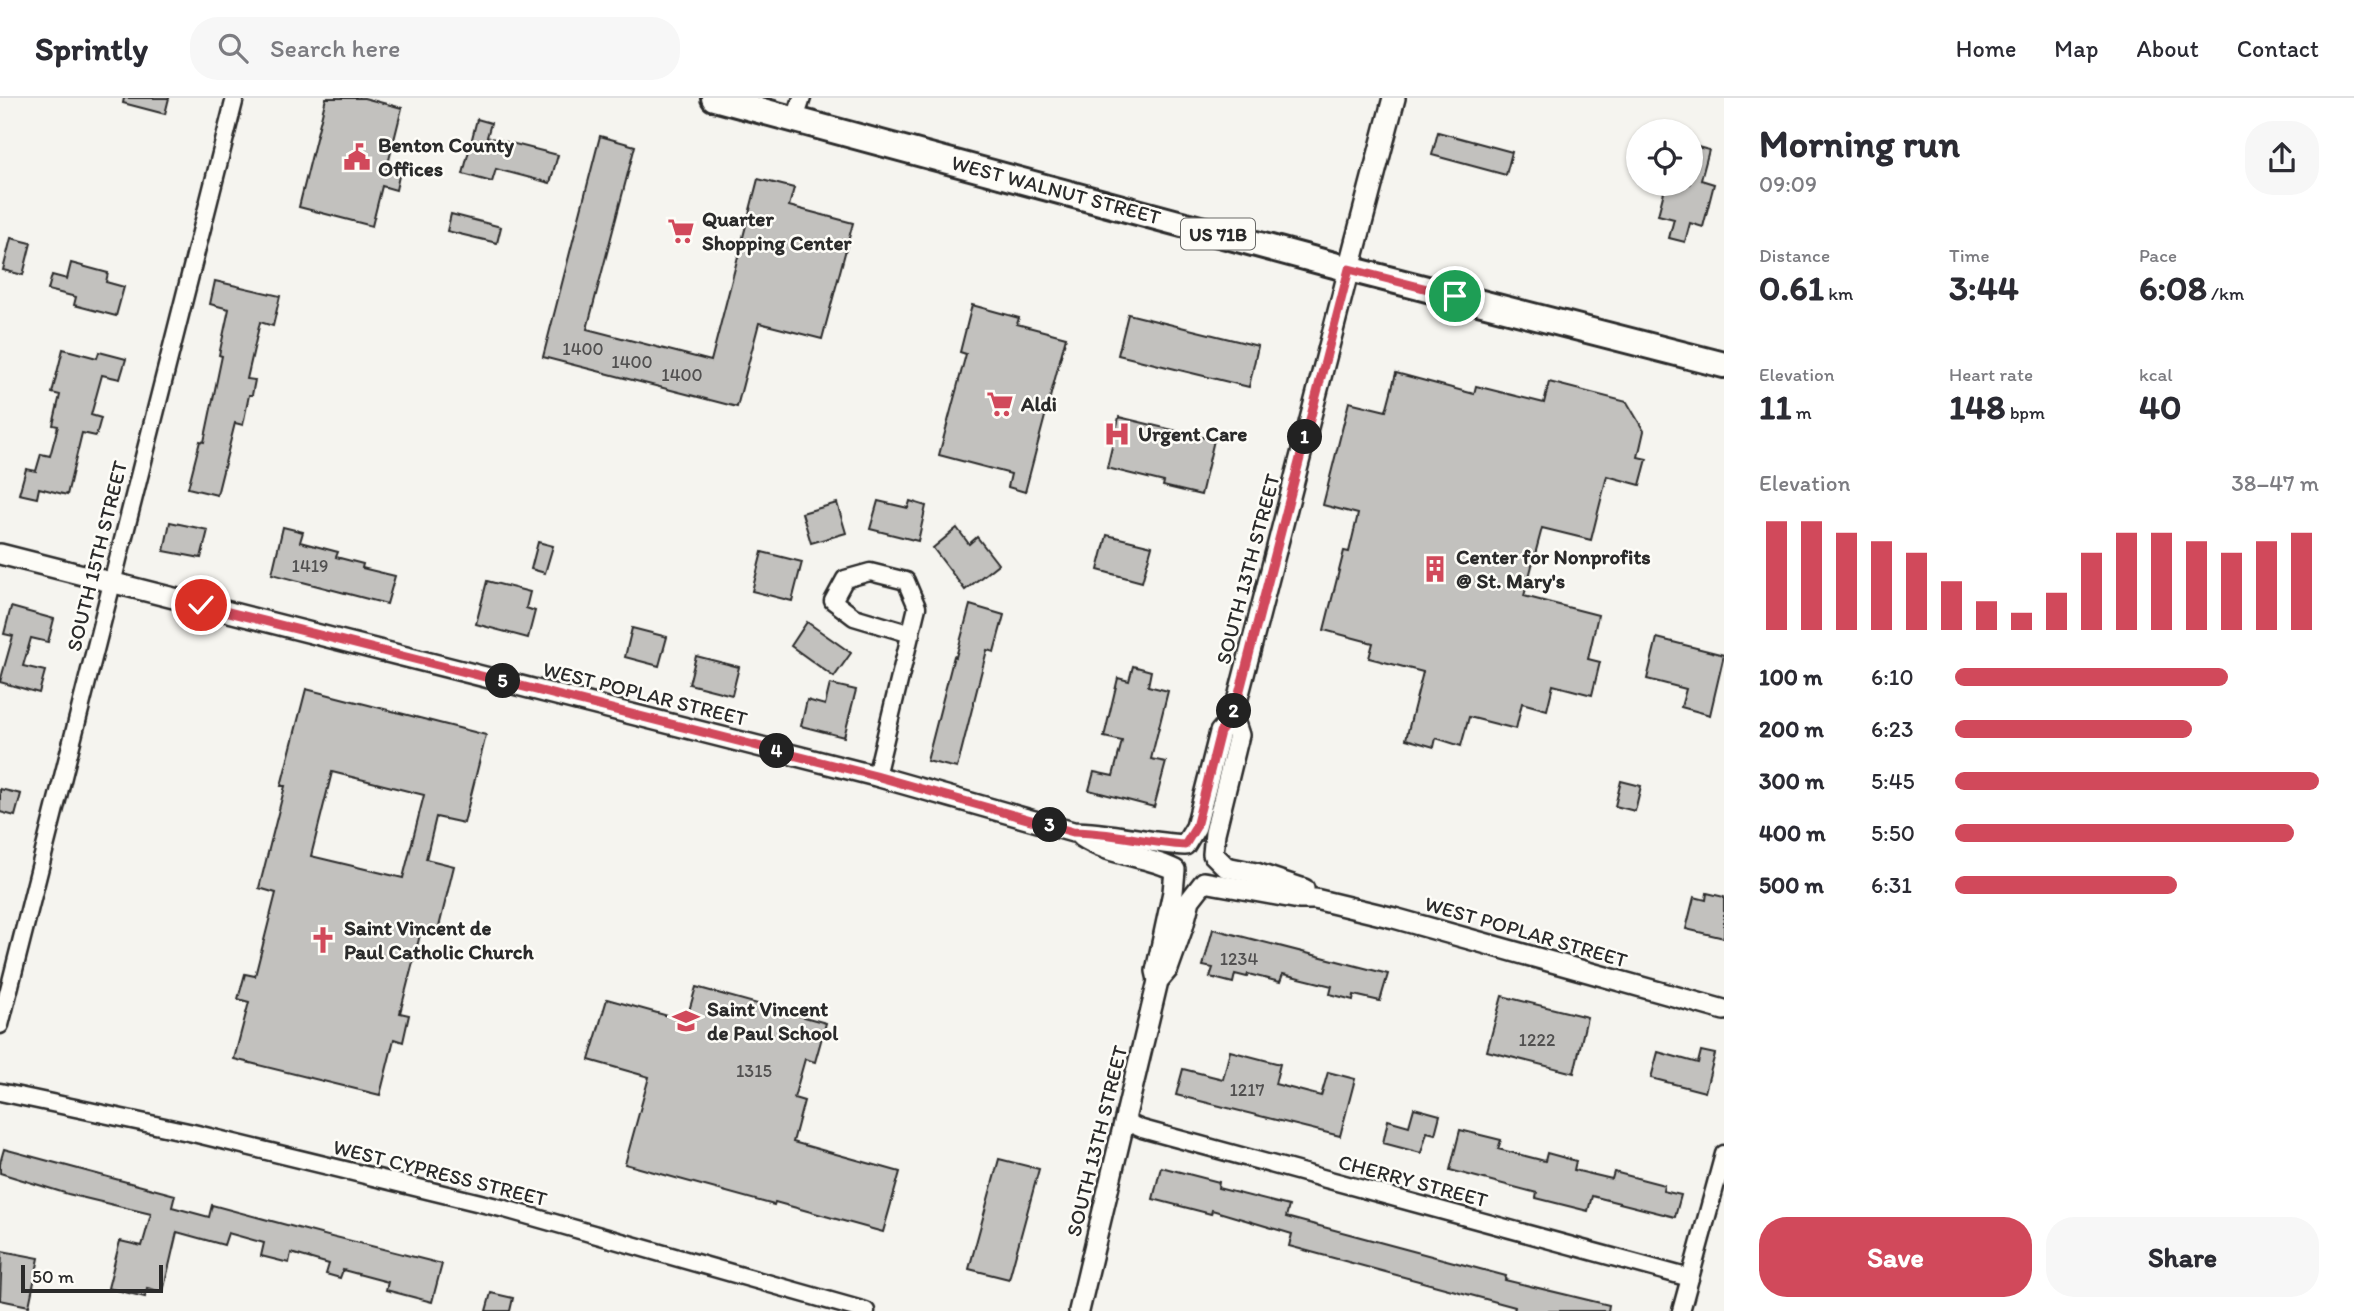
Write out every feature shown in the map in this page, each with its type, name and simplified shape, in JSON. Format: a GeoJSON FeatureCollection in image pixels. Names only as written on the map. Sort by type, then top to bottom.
{"type":"FeatureCollection","features":[{"type":"Feature","properties":{"kind":"main road","name":"WEST WALNUT STREET"},"geometry":{"type":"LineString","coordinates":[[714,98],[799,108],[1349,269],[1724,365]]}},
{"type":"Feature","properties":{"kind":"main road"},"geometry":{"type":"LineString","coordinates":[[1349,269],[1394,98]]}},
{"type":"Feature","properties":{"kind":"street","name":"SOUTH 15TH STREET"},"geometry":{"type":"LineString","coordinates":[[0,1025],[235,98]]}},
{"type":"Feature","properties":{"kind":"street","name":"SOUTH 13TH STREET"},"geometry":{"type":"LineString","coordinates":[[1185,845],[1196,827],[1220,732],[1233,717],[1349,269]]}},
{"type":"Feature","properties":{"kind":"street","name":"WEST POPLAR STREET"},"geometry":{"type":"LineString","coordinates":[[0,554],[876,776],[1073,832],[1185,845]]}},
{"type":"Feature","properties":{"kind":"street"},"geometry":{"type":"LineString","coordinates":[[876,776],[918,607],[906,582],[870,572],[845,579],[833,601],[854,617],[911,634]]}},
{"type":"Feature","properties":{"kind":"street","name":"SOUTH 13TH STREET"},"geometry":{"type":"LineString","coordinates":[[1213,854],[1214,833],[1239,735],[1233,717]]}},
{"type":"Feature","properties":{"kind":"street","name":"WEST POPLAR STREET"},"geometry":{"type":"LineString","coordinates":[[1073,832],[1091,844],[1160,863],[1175,870]]}},
{"type":"Feature","properties":{"kind":"street"},"geometry":{"type":"LineString","coordinates":[[1185,845],[1204,845],[1213,854],[1216,867],[1210,878],[1204,882],[1198,884],[1184,881],[1175,870],[1175,856],[1185,845]]}},
{"type":"Feature","properties":{"kind":"street","name":"WEST POPLAR STREET"},"geometry":{"type":"LineString","coordinates":[[1213,854],[1226,867],[1256,873],[1306,890],[1314,899]]}},
{"type":"Feature","properties":{"kind":"street","name":"SOUTH 13TH STREET"},"geometry":{"type":"LineString","coordinates":[[1079,1311],[1158,981],[1156,971],[1173,892],[1175,870]]}},
{"type":"Feature","properties":{"kind":"street","name":"WEST POPLAR STREET"},"geometry":{"type":"LineString","coordinates":[[1204,882],[1299,899],[1314,899],[1394,918],[1724,1010]]}},
{"type":"Feature","properties":{"kind":"street","name":"SOUTH 13TH STREET"},"geometry":{"type":"LineString","coordinates":[[1158,981],[1168,969],[1189,900],[1204,882]]}},
{"type":"Feature","properties":{"kind":"street","name":"WEST CYPRESS STREET"},"geometry":{"type":"LineString","coordinates":[[0,1092],[193,1133],[505,1209],[866,1311]]}},
{"type":"Feature","properties":{"kind":"street","name":"CHERRY STREET"},"geometry":{"type":"LineString","coordinates":[[1126,1122],[1142,1129],[1690,1278]]}},
{"type":"Feature","properties":{"kind":"street"},"geometry":{"type":"LineString","coordinates":[[1681,1311],[1724,1154]]}},
{"type":"Feature","properties":{"kind":"building"},"geometry":{"type":"Polygon","coordinates":[[[124,98],[169,98],[165,114],[123,103],[124,98]]]}},
{"type":"Feature","properties":{"kind":"building"},"geometry":{"type":"Polygon","coordinates":[[[326,98],[364,98],[402,108],[387,168],[400,171],[396,190],[382,186],[372,226],[299,207],[326,98]]]}},
{"type":"Feature","properties":{"kind":"building"},"geometry":{"type":"Polygon","coordinates":[[[477,119],[491,123],[487,137],[558,155],[550,183],[496,169],[492,182],[463,174],[477,119]]]}},
{"type":"Feature","properties":{"kind":"building"},"geometry":{"type":"Polygon","coordinates":[[[1438,132],[1512,152],[1506,175],[1432,155],[1438,132]]]}},
{"type":"Feature","properties":{"kind":"building"},"geometry":{"type":"Polygon","coordinates":[[[600,136],[635,146],[587,329],[711,361],[758,179],[794,188],[789,206],[853,223],[822,339],[759,323],[737,407],[543,357],[600,136]]]}},
{"type":"Feature","properties":{"kind":"building"},"geometry":{"type":"Polygon","coordinates":[[[1703,148],[1709,150],[1703,172],[1703,148]]]}},
{"type":"Feature","properties":{"kind":"building"},"geometry":{"type":"Polygon","coordinates":[[[1703,181],[1714,184],[1703,227],[1690,223],[1685,242],[1669,238],[1674,219],[1658,215],[1663,196],[1703,196],[1703,181]]]}},
{"type":"Feature","properties":{"kind":"building"},"geometry":{"type":"Polygon","coordinates":[[[451,214],[501,227],[497,243],[447,231],[451,214]]]}},
{"type":"Feature","properties":{"kind":"building"},"geometry":{"type":"Polygon","coordinates":[[[11,238],[31,243],[23,275],[3,270],[11,238]]]}},
{"type":"Feature","properties":{"kind":"building"},"geometry":{"type":"Polygon","coordinates":[[[71,263],[108,273],[106,282],[124,287],[116,316],[74,305],[76,297],[48,290],[52,275],[67,279],[71,263]]]}},
{"type":"Feature","properties":{"kind":"building"},"geometry":{"type":"Polygon","coordinates":[[[215,281],[280,296],[273,326],[260,322],[247,379],[255,380],[252,395],[249,395],[243,425],[235,423],[217,495],[188,488],[200,441],[204,442],[229,309],[210,304],[215,281]]]}},
{"type":"Feature","properties":{"kind":"building","name":"Aldi"},"geometry":{"type":"Polygon","coordinates":[[[972,305],[1019,318],[1017,324],[1066,337],[1025,492],[1008,487],[1011,474],[939,455],[966,354],[960,352],[972,305]]]}},
{"type":"Feature","properties":{"kind":"building"},"geometry":{"type":"Polygon","coordinates":[[[1128,314],[1258,346],[1249,387],[1118,355],[1128,314]]]}},
{"type":"Feature","properties":{"kind":"building"},"geometry":{"type":"Polygon","coordinates":[[[63,349],[97,358],[99,352],[126,359],[120,379],[102,375],[91,415],[101,418],[96,436],[82,433],[67,495],[39,488],[37,498],[19,494],[26,469],[36,471],[41,454],[50,456],[58,426],[53,425],[60,395],[52,393],[63,349]]]}},
{"type":"Feature","properties":{"kind":"building","name":"Center for Nonprofits @ St. Mary's"},"geometry":{"type":"Polygon","coordinates":[[[1396,373],[1474,394],[1476,386],[1544,403],[1549,382],[1627,402],[1644,431],[1638,457],[1647,459],[1640,485],[1607,476],[1591,540],[1542,528],[1524,596],[1598,615],[1588,659],[1600,662],[1592,695],[1553,685],[1547,710],[1522,703],[1516,729],[1469,717],[1461,746],[1436,738],[1434,747],[1406,739],[1423,672],[1369,658],[1373,643],[1324,630],[1344,551],[1349,552],[1358,514],[1323,505],[1349,402],[1386,411],[1396,373]]]}},
{"type":"Feature","properties":{"kind":"building"},"geometry":{"type":"Polygon","coordinates":[[[1119,417],[1214,440],[1201,495],[1163,486],[1164,482],[1107,468],[1119,417]]]}},
{"type":"Feature","properties":{"kind":"building"},"geometry":{"type":"Polygon","coordinates":[[[878,501],[908,508],[910,501],[926,506],[918,541],[870,529],[878,501]]]}},
{"type":"Feature","properties":{"kind":"building"},"geometry":{"type":"Polygon","coordinates":[[[837,503],[846,533],[811,543],[802,513],[837,503]]]}},
{"type":"Feature","properties":{"kind":"building"},"geometry":{"type":"Polygon","coordinates":[[[170,522],[208,530],[201,558],[164,551],[170,522]]]}},
{"type":"Feature","properties":{"kind":"building"},"geometry":{"type":"Polygon","coordinates":[[[283,527],[303,532],[300,542],[338,552],[336,557],[363,564],[362,568],[395,576],[387,604],[272,574],[283,527]]]}},
{"type":"Feature","properties":{"kind":"building"},"geometry":{"type":"Polygon","coordinates":[[[957,528],[969,544],[977,537],[998,564],[965,590],[933,548],[957,528]]]}},
{"type":"Feature","properties":{"kind":"building"},"geometry":{"type":"Polygon","coordinates":[[[1107,535],[1152,546],[1142,582],[1098,570],[1107,535]]]}},
{"type":"Feature","properties":{"kind":"building"},"geometry":{"type":"Polygon","coordinates":[[[538,542],[553,546],[545,573],[531,569],[538,542]]]}},
{"type":"Feature","properties":{"kind":"building"},"geometry":{"type":"Polygon","coordinates":[[[762,552],[802,562],[792,601],[752,591],[762,552]]]}},
{"type":"Feature","properties":{"kind":"building"},"geometry":{"type":"Polygon","coordinates":[[[487,581],[530,592],[526,608],[535,611],[528,638],[476,624],[487,581]]]}},
{"type":"Feature","properties":{"kind":"building"},"geometry":{"type":"Polygon","coordinates":[[[970,605],[1004,615],[994,652],[987,650],[957,768],[927,761],[970,605]]]}},
{"type":"Feature","properties":{"kind":"building"},"geometry":{"type":"Polygon","coordinates":[[[11,607],[54,619],[48,642],[31,638],[23,666],[45,671],[39,693],[0,682],[13,636],[4,634],[11,607]]]}},
{"type":"Feature","properties":{"kind":"building"},"geometry":{"type":"Polygon","coordinates":[[[807,622],[851,653],[834,677],[791,646],[807,622]]]}},
{"type":"Feature","properties":{"kind":"building"},"geometry":{"type":"Polygon","coordinates":[[[632,628],[667,637],[659,666],[625,657],[632,628]]]}},
{"type":"Feature","properties":{"kind":"building"},"geometry":{"type":"Polygon","coordinates":[[[1657,638],[1724,655],[1710,715],[1681,707],[1686,689],[1647,679],[1657,638]]]}},
{"type":"Feature","properties":{"kind":"building"},"geometry":{"type":"Polygon","coordinates":[[[696,656],[739,667],[732,695],[689,684],[696,656]]]}},
{"type":"Feature","properties":{"kind":"building"},"geometry":{"type":"Polygon","coordinates":[[[1133,666],[1151,671],[1148,686],[1168,691],[1151,759],[1166,762],[1154,807],[1089,790],[1094,772],[1113,776],[1122,741],[1104,737],[1118,678],[1129,681],[1133,666]]]}},
{"type":"Feature","properties":{"kind":"building"},"geometry":{"type":"Polygon","coordinates":[[[830,684],[856,690],[844,737],[801,726],[807,700],[825,705],[830,684]]]}},
{"type":"Feature","properties":{"kind":"building","name":"Saint Vincent de Paul Catholic Church"},"geometry":{"type":"Polygon","coordinates":[[[306,689],[486,735],[464,823],[436,817],[426,859],[454,866],[437,935],[421,931],[400,1013],[409,1015],[403,1042],[394,1039],[380,1095],[234,1059],[249,1002],[238,999],[245,974],[255,976],[276,893],[259,888],[285,786],[281,786],[306,689]],[[332,772],[311,856],[403,878],[424,795],[332,772]]]}},
{"type":"Feature","properties":{"kind":"building"},"geometry":{"type":"Polygon","coordinates":[[[1621,781],[1641,786],[1635,811],[1615,806],[1621,781]]]}},
{"type":"Feature","properties":{"kind":"building"},"geometry":{"type":"Polygon","coordinates":[[[0,789],[21,794],[15,816],[0,812],[0,789]]]}},
{"type":"Feature","properties":{"kind":"building"},"geometry":{"type":"Polygon","coordinates":[[[1707,893],[1724,897],[1724,938],[1686,929],[1694,897],[1706,900],[1707,893]]]}},
{"type":"Feature","properties":{"kind":"building"},"geometry":{"type":"Polygon","coordinates":[[[1213,929],[1388,974],[1380,1001],[1354,995],[1353,1000],[1330,994],[1332,986],[1283,974],[1280,982],[1248,974],[1247,977],[1235,974],[1233,983],[1210,977],[1213,968],[1203,966],[1213,929]]]}},
{"type":"Feature","properties":{"kind":"building"},"geometry":{"type":"Polygon","coordinates":[[[696,987],[826,1023],[815,1062],[805,1059],[794,1098],[804,1101],[793,1142],[900,1172],[883,1232],[625,1164],[649,1077],[589,1060],[607,999],[686,1021],[696,987]]]}},
{"type":"Feature","properties":{"kind":"building"},"geometry":{"type":"Polygon","coordinates":[[[1502,996],[1587,1017],[1574,1073],[1487,1051],[1502,996]]]}},
{"type":"Feature","properties":{"kind":"building"},"geometry":{"type":"Polygon","coordinates":[[[1230,1051],[1280,1064],[1275,1084],[1321,1096],[1328,1072],[1355,1079],[1340,1136],[1176,1095],[1183,1069],[1223,1079],[1230,1051]]]}},
{"type":"Feature","properties":{"kind":"building"},"geometry":{"type":"Polygon","coordinates":[[[1701,1051],[1715,1054],[1705,1092],[1651,1078],[1658,1052],[1698,1063],[1701,1051]]]}},
{"type":"Feature","properties":{"kind":"building"},"geometry":{"type":"Polygon","coordinates":[[[1414,1108],[1440,1115],[1435,1134],[1427,1132],[1421,1153],[1383,1143],[1388,1120],[1409,1126],[1414,1108]]]}},
{"type":"Feature","properties":{"kind":"building"},"geometry":{"type":"Polygon","coordinates":[[[1460,1130],[1501,1140],[1498,1149],[1545,1161],[1547,1153],[1576,1161],[1574,1170],[1612,1179],[1614,1172],[1664,1185],[1663,1191],[1681,1195],[1675,1217],[1592,1196],[1588,1211],[1536,1198],[1537,1193],[1450,1170],[1460,1130]]]}},
{"type":"Feature","properties":{"kind":"building"},"geometry":{"type":"Polygon","coordinates":[[[4,1149],[175,1195],[172,1207],[209,1217],[212,1205],[442,1264],[432,1302],[386,1290],[388,1282],[343,1270],[340,1278],[326,1274],[329,1264],[291,1253],[289,1263],[261,1256],[264,1243],[228,1233],[224,1245],[177,1232],[163,1292],[147,1288],[145,1297],[108,1288],[120,1241],[142,1246],[151,1214],[68,1194],[0,1173],[4,1149]]]}},
{"type":"Feature","properties":{"kind":"building"},"geometry":{"type":"Polygon","coordinates":[[[999,1159],[1039,1169],[1009,1279],[969,1269],[999,1159]]]}},
{"type":"Feature","properties":{"kind":"building"},"geometry":{"type":"Polygon","coordinates":[[[1161,1167],[1219,1182],[1218,1188],[1289,1206],[1286,1217],[1506,1276],[1505,1280],[1609,1305],[1608,1311],[1514,1311],[1515,1307],[1289,1246],[1292,1234],[1212,1210],[1211,1214],[1153,1199],[1161,1167]]]}},
{"type":"Feature","properties":{"kind":"building"},"geometry":{"type":"Polygon","coordinates":[[[2,1251],[39,1258],[29,1306],[0,1300],[2,1251]]]}},
{"type":"Feature","properties":{"kind":"building"},"geometry":{"type":"Polygon","coordinates":[[[491,1293],[513,1298],[510,1311],[486,1311],[491,1293]]]}},
{"type":"Feature","properties":{"kind":"place","name":"Benton County Offices"},"geometry":{"type":"Point","coordinates":[357,157]}},
{"type":"Feature","properties":{"kind":"place","name":"Quarter Shopping Center"},"geometry":{"type":"Point","coordinates":[681,231]}},
{"type":"Feature","properties":{"kind":"place","name":"Aldi"},"geometry":{"type":"Point","coordinates":[1000,404]}},
{"type":"Feature","properties":{"kind":"place","name":"Urgent Care"},"geometry":{"type":"Point","coordinates":[1117,434]}},
{"type":"Feature","properties":{"kind":"place","name":"Center for Nonprofits @ St. Mary's"},"geometry":{"type":"Point","coordinates":[1435,569]}},
{"type":"Feature","properties":{"kind":"place","name":"Saint Vincent de Paul Catholic Church"},"geometry":{"type":"Point","coordinates":[323,940]}},
{"type":"Feature","properties":{"kind":"place","name":"Saint Vincent de Paul School"},"geometry":{"type":"Point","coordinates":[686,1021]}},
{"type":"Feature","properties":{"kind":"route"},"geometry":{"type":"LineString","coordinates":[[201,605],[876,776],[1073,832],[1185,845],[1196,827],[1220,732],[1233,717],[1349,269],[1455,296]]}}]}
